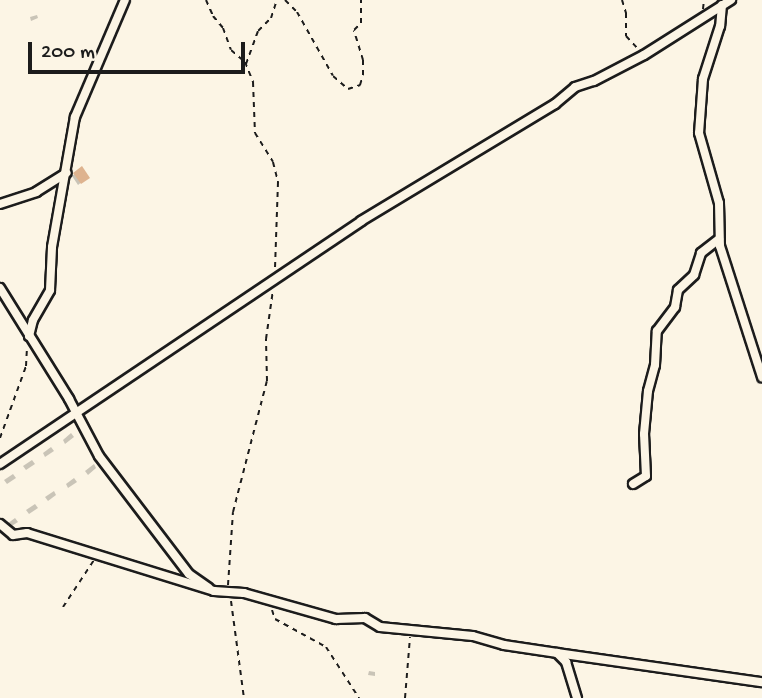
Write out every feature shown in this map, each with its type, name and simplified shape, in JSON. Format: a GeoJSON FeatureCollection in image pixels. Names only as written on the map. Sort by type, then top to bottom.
{"type":"FeatureCollection","features":[{"type":"Feature","properties":{"kind":"street"},"geometry":{"type":"LineString","coordinates":[[29,336],[33,320],[50,290],[52,247],[75,117],[125,0]]}},
{"type":"Feature","properties":{"kind":"street"},"geometry":{"type":"LineString","coordinates":[[0,464],[361,221],[555,104],[576,86],[594,81],[644,55],[731,0]]}},
{"type":"Feature","properties":{"kind":"street"},"geometry":{"type":"LineString","coordinates":[[722,5],[720,26],[703,79],[699,133],[719,203],[719,239],[762,377]]}},
{"type":"Feature","properties":{"kind":"street"},"geometry":{"type":"LineString","coordinates":[[0,204],[36,192],[66,173]]}},
{"type":"Feature","properties":{"kind":"street"},"geometry":{"type":"LineString","coordinates":[[633,484],[646,476],[644,434],[648,391],[655,365],[657,331],[675,307],[678,290],[694,275],[701,253],[719,239]]}},
{"type":"Feature","properties":{"kind":"street"},"geometry":{"type":"LineString","coordinates":[[0,288],[75,411],[99,456],[189,574],[214,592]]}},
{"type":"Feature","properties":{"kind":"street"},"geometry":{"type":"LineString","coordinates":[[0,524],[13,535],[27,533],[214,592],[244,593],[336,619],[365,618],[380,627],[410,632],[473,636],[504,645],[762,681]]}},
{"type":"Feature","properties":{"kind":"street"},"geometry":{"type":"LineString","coordinates":[[557,653],[566,662],[577,698]]}},
{"type":"Feature","properties":{"kind":"path"},"geometry":{"type":"LineString","coordinates":[[206,0],[213,16],[223,28],[231,50],[246,64],[253,82],[255,133],[273,162],[278,182],[275,280],[266,339],[267,381],[233,512],[230,592],[244,698]]}},
{"type":"Feature","properties":{"kind":"path"},"geometry":{"type":"LineString","coordinates":[[246,64],[258,31],[271,18],[277,0]]}},
{"type":"Feature","properties":{"kind":"path"},"geometry":{"type":"LineString","coordinates":[[285,0],[297,12],[333,76],[348,89],[360,85],[363,75],[363,60],[354,30],[361,23],[361,0]]}},
{"type":"Feature","properties":{"kind":"path"},"geometry":{"type":"LineString","coordinates":[[622,0],[626,13],[628,42],[644,55]]}},
{"type":"Feature","properties":{"kind":"path"},"geometry":{"type":"LineString","coordinates":[[0,438],[26,366],[29,336]]}},
{"type":"Feature","properties":{"kind":"path"},"geometry":{"type":"LineString","coordinates":[[63,607],[99,554]]}},
{"type":"Feature","properties":{"kind":"path"},"geometry":{"type":"LineString","coordinates":[[271,602],[275,619],[326,647],[359,698]]}},
{"type":"Feature","properties":{"kind":"path"},"geometry":{"type":"LineString","coordinates":[[405,698],[410,632]]}},
{"type":"Feature","properties":{"kind":"building"},"geometry":{"type":"Polygon","coordinates":[[[82,166],[90,178],[81,184],[73,173],[82,166]]]}}]}
